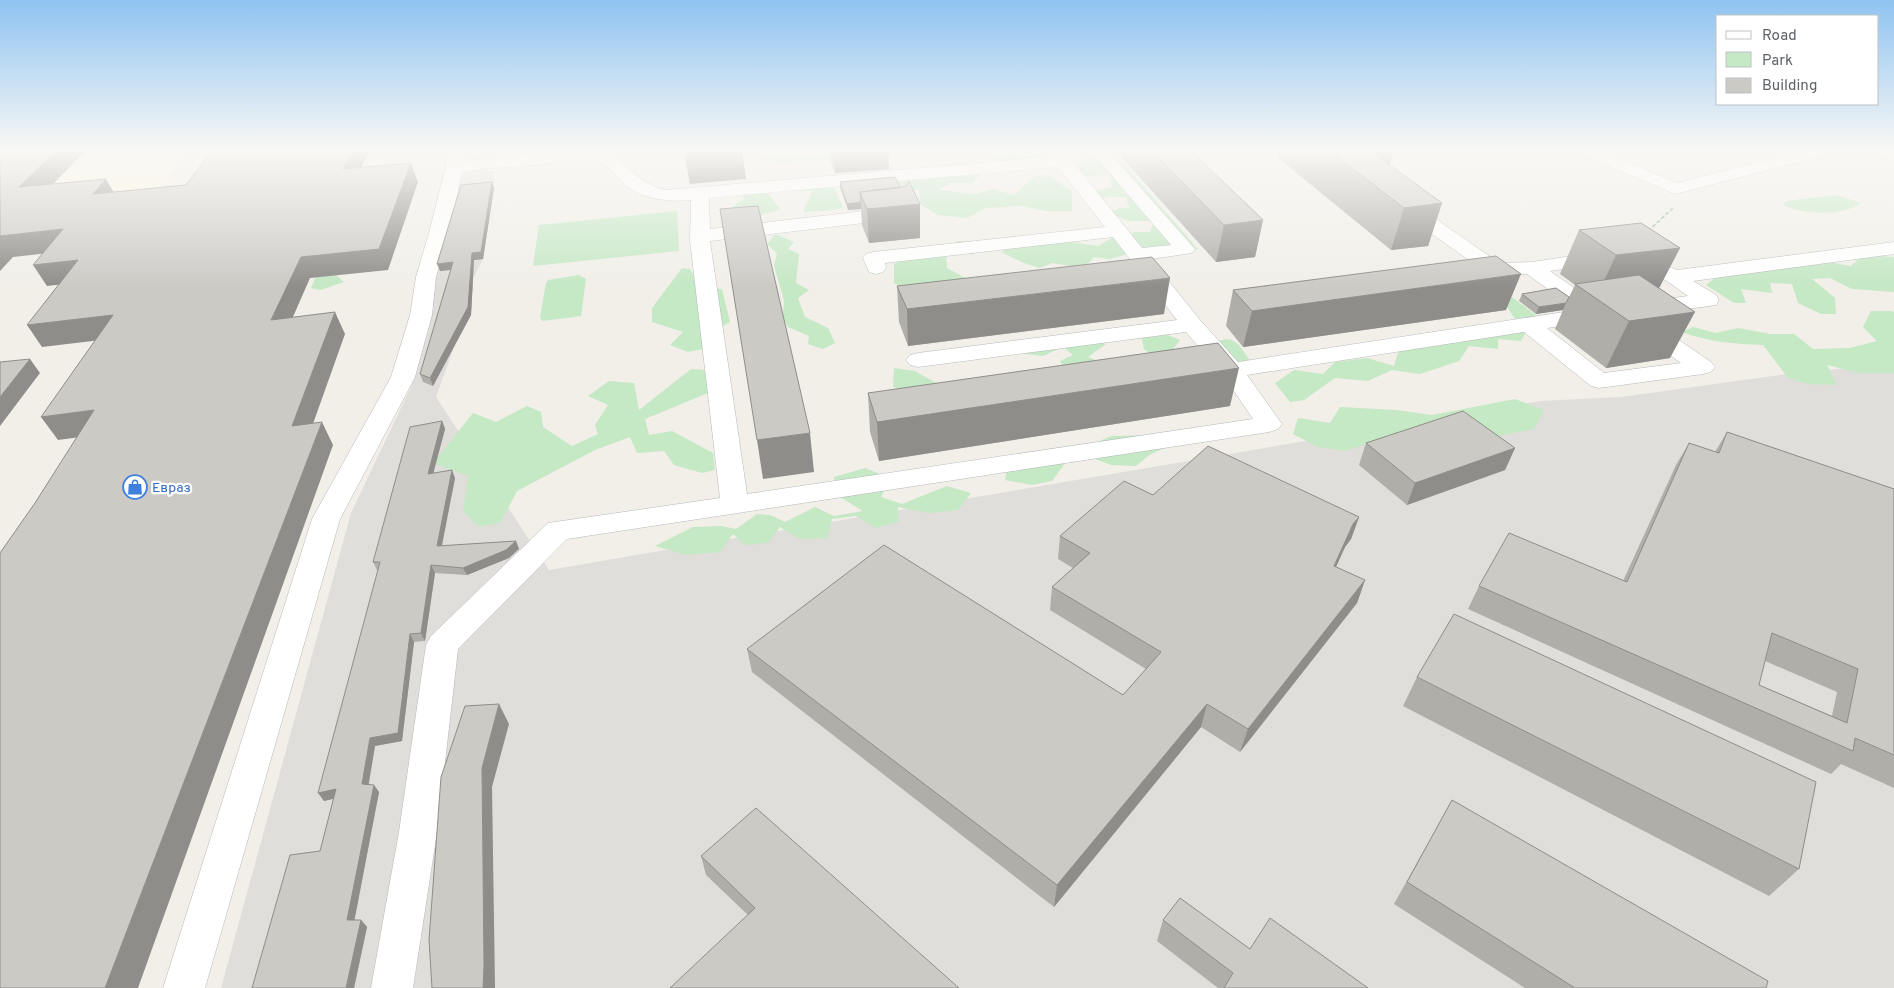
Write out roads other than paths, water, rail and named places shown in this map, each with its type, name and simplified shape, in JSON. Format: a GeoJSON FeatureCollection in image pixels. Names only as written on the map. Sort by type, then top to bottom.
{"type":"FeatureCollection","features":[{"type":"Feature","properties":{"kind":"street"},"geometry":{"type":"LineString","coordinates":[[184,988],[326,519],[403,377],[421,315],[426,277],[447,196]]}},
{"type":"Feature","properties":{"kind":"street"},"geometry":{"type":"LineString","coordinates":[[700,196],[701,236],[736,506]]}},
{"type":"Feature","properties":{"kind":"street"},"geometry":{"type":"LineString","coordinates":[[392,988],[418,832],[442,645],[558,530],[736,506],[1269,424],[1232,370],[1192,325],[1137,255],[1097,196]]}},
{"type":"Feature","properties":{"kind":"street"},"geometry":{"type":"LineString","coordinates":[[1137,255],[1185,249],[1139,196]]}},
{"type":"Feature","properties":{"kind":"street"},"geometry":{"type":"LineString","coordinates":[[1232,370],[1596,314],[1708,300],[1674,277],[1625,254],[1532,268],[1494,269],[1418,214],[1412,196]]}},
{"type":"Feature","properties":{"kind":"street"},"geometry":{"type":"LineString","coordinates":[[701,236],[899,213]]}},
{"type":"Feature","properties":{"kind":"street"},"geometry":{"type":"LineString","coordinates":[[876,268],[873,258],[1119,231]]}},
{"type":"Feature","properties":{"kind":"street"},"geometry":{"type":"LineString","coordinates":[[1674,277],[1894,248]]}},
{"type":"Feature","properties":{"kind":"street"},"geometry":{"type":"LineString","coordinates":[[1532,268],[1596,314]]}},
{"type":"Feature","properties":{"kind":"street"},"geometry":{"type":"LineString","coordinates":[[1529,325],[1598,382],[1703,367],[1621,311]]}},
{"type":"Feature","properties":{"kind":"street"},"geometry":{"type":"LineString","coordinates":[[918,360],[1192,325]]}},
{"type":"Feature","properties":{"kind":"place","name":"Евраз"},"geometry":{"type":"Point","coordinates":[135,487]}}]}
